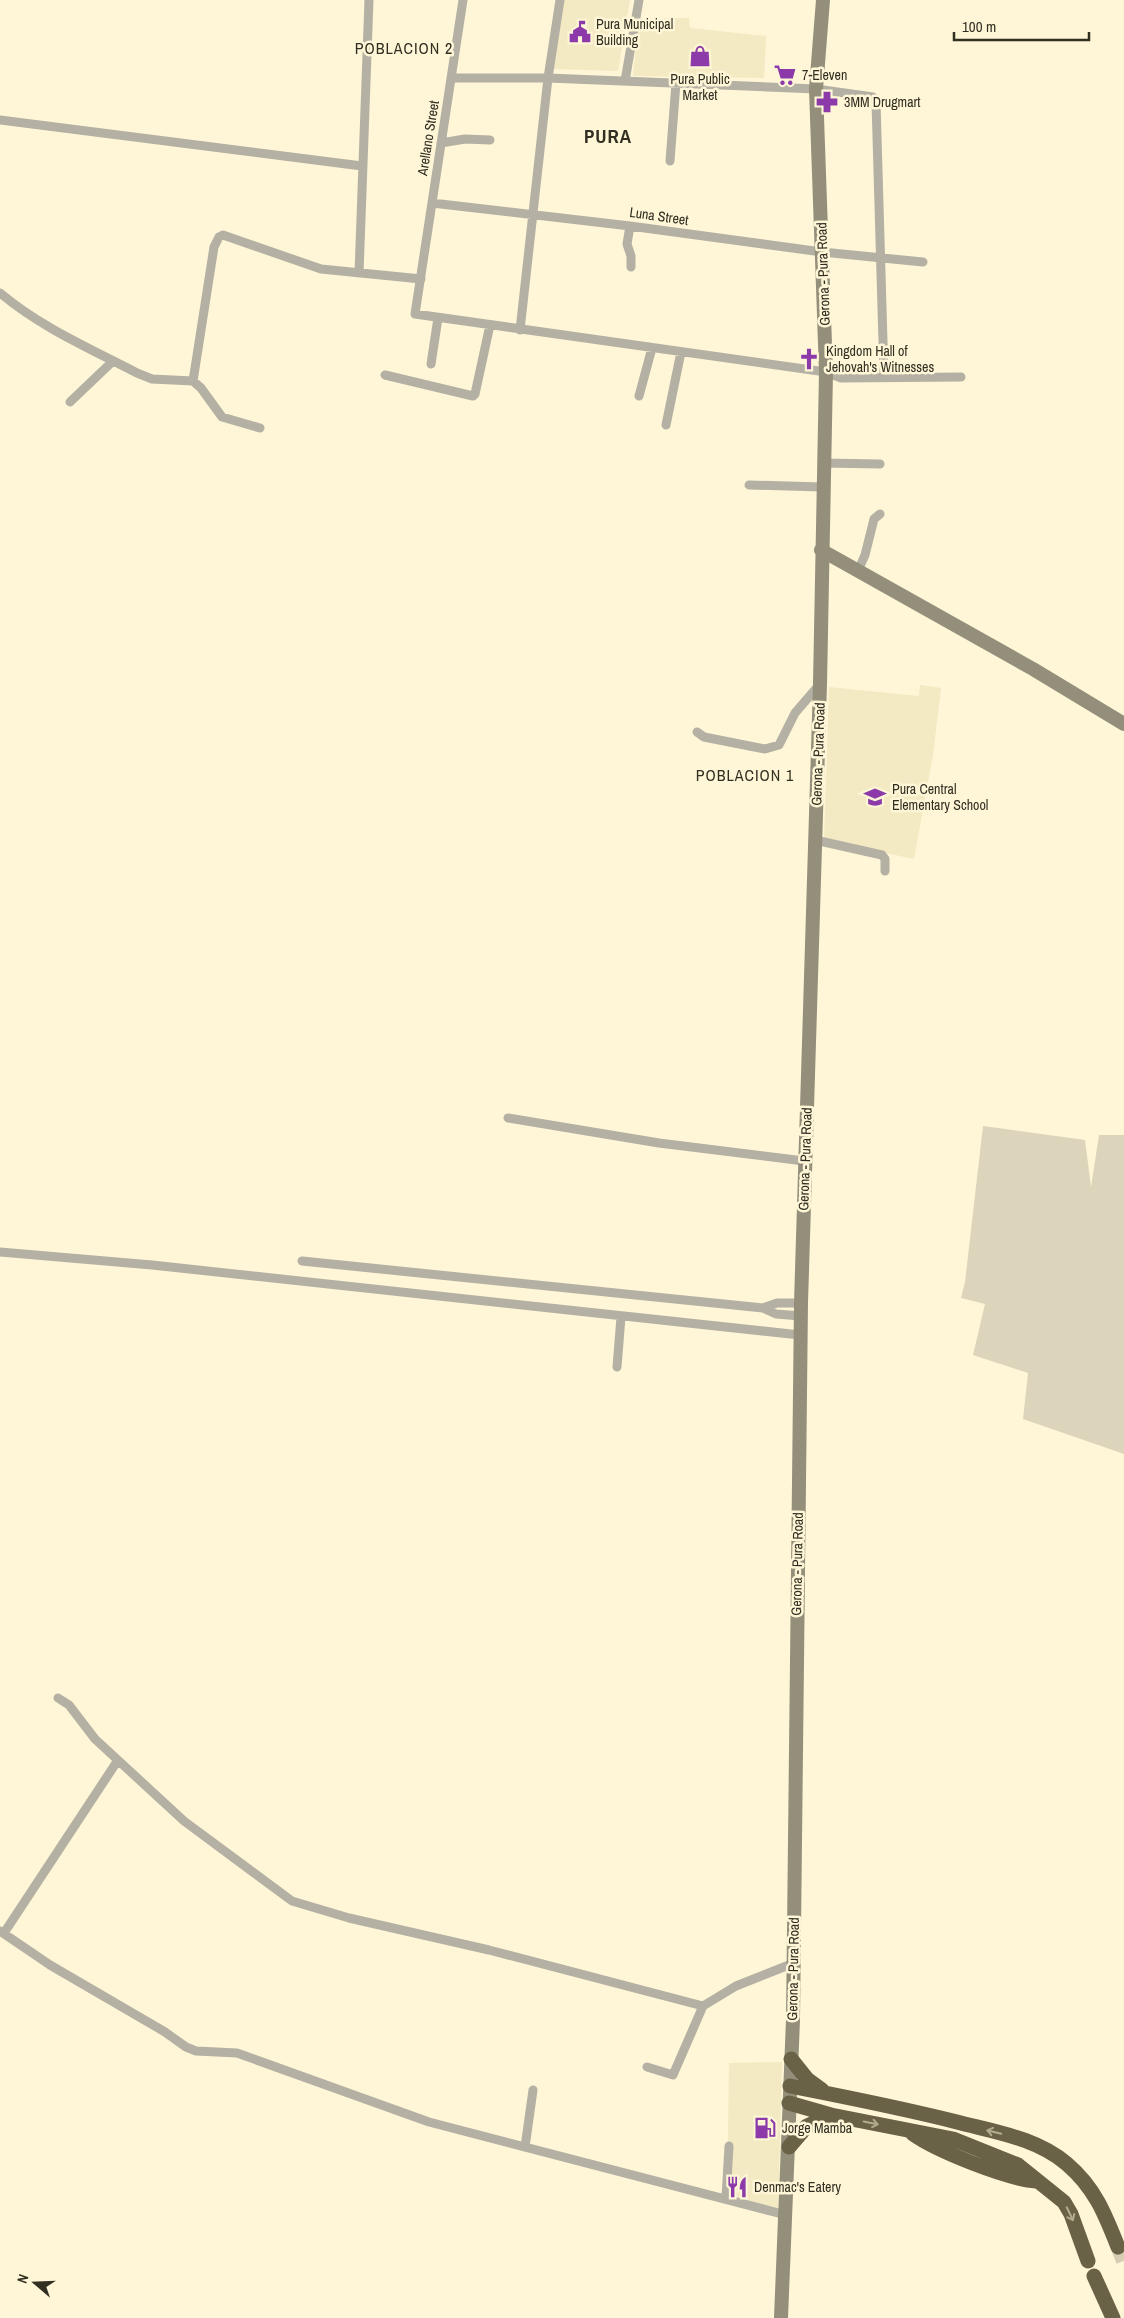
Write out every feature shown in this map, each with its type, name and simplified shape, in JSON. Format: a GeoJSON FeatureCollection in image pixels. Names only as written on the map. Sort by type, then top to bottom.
{"type":"FeatureCollection","features":[{"type":"Feature","properties":{"kind":"highway"},"geometry":{"type":"LineString","coordinates":[[791,2059],[807,2079],[827,2094]]}},
{"type":"Feature","properties":{"kind":"highway"},"geometry":{"type":"LineString","coordinates":[[790,2086],[906,2109],[1008,2135],[1041,2147],[1066,2163],[1086,2183],[1101,2204],[1118,2247]]}},
{"type":"Feature","properties":{"kind":"highway"},"geometry":{"type":"LineString","coordinates":[[790,2103],[831,2115],[953,2140],[1018,2166],[1036,2181],[1052,2190],[1064,2202],[1071,2214],[1088,2261]]}},
{"type":"Feature","properties":{"kind":"highway"},"geometry":{"type":"LineString","coordinates":[[789,2147],[806,2126],[831,2115]]}},
{"type":"Feature","properties":{"kind":"highway"},"geometry":{"type":"LineString","coordinates":[[1094,2276],[1113,2318]]}},
{"type":"Feature","properties":{"kind":"main road","name":"Gerona - Pura Road"},"geometry":{"type":"LineString","coordinates":[[782,2318],[794,1963],[800,1336],[820,684],[822,487],[826,372],[816,89],[823,0]]}},
{"type":"Feature","properties":{"kind":"main road"},"geometry":{"type":"LineString","coordinates":[[821,550],[1033,669],[1124,724]]}},
{"type":"Feature","properties":{"kind":"street"},"geometry":{"type":"LineString","coordinates":[[359,273],[369,0]]}},
{"type":"Feature","properties":{"kind":"street","name":"Arellano Street"},"geometry":{"type":"LineString","coordinates":[[438,318],[415,314],[463,0]]}},
{"type":"Feature","properties":{"kind":"street"},"geometry":{"type":"LineString","coordinates":[[520,330],[548,78],[560,0]]}},
{"type":"Feature","properties":{"kind":"street"},"geometry":{"type":"LineString","coordinates":[[625,81],[639,0]]}},
{"type":"Feature","properties":{"kind":"street"},"geometry":{"type":"LineString","coordinates":[[451,78],[548,78],[816,89],[871,96],[876,102],[884,376]]}},
{"type":"Feature","properties":{"kind":"street"},"geometry":{"type":"LineString","coordinates":[[670,161],[676,84]]}},
{"type":"Feature","properties":{"kind":"street"},"geometry":{"type":"LineString","coordinates":[[0,120],[362,166]]}},
{"type":"Feature","properties":{"kind":"street"},"geometry":{"type":"LineString","coordinates":[[441,143],[465,140],[490,140]]}},
{"type":"Feature","properties":{"kind":"street","name":"Luna Street"},"geometry":{"type":"LineString","coordinates":[[432,203],[630,226],[822,252],[923,262]]}},
{"type":"Feature","properties":{"kind":"street"},"geometry":{"type":"LineString","coordinates":[[630,226],[627,244],[631,256],[630,267]]}},
{"type":"Feature","properties":{"kind":"street"},"geometry":{"type":"LineString","coordinates":[[193,381],[214,247],[219,237],[229,235],[321,268],[421,279]]}},
{"type":"Feature","properties":{"kind":"street"},"geometry":{"type":"LineString","coordinates":[[0,293],[13,304],[46,325],[113,361],[152,379],[193,381],[201,388],[222,417],[260,428]]}},
{"type":"Feature","properties":{"kind":"street"},"geometry":{"type":"LineString","coordinates":[[431,364],[438,318],[826,372],[841,378],[884,376],[961,377]]}},
{"type":"Feature","properties":{"kind":"street"},"geometry":{"type":"LineString","coordinates":[[385,375],[473,396],[490,326]]}},
{"type":"Feature","properties":{"kind":"street"},"geometry":{"type":"LineString","coordinates":[[639,396],[652,348]]}},
{"type":"Feature","properties":{"kind":"street"},"geometry":{"type":"LineString","coordinates":[[666,425],[681,352]]}},
{"type":"Feature","properties":{"kind":"street"},"geometry":{"type":"LineString","coordinates":[[70,402],[113,361]]}},
{"type":"Feature","properties":{"kind":"street"},"geometry":{"type":"LineString","coordinates":[[823,464],[880,464]]}},
{"type":"Feature","properties":{"kind":"street"},"geometry":{"type":"LineString","coordinates":[[749,485],[822,487]]}},
{"type":"Feature","properties":{"kind":"street"},"geometry":{"type":"LineString","coordinates":[[858,571],[865,555],[874,518],[880,514]]}},
{"type":"Feature","properties":{"kind":"street"},"geometry":{"type":"LineString","coordinates":[[697,732],[704,738],[765,749],[772,748],[779,744],[790,720],[820,684]]}},
{"type":"Feature","properties":{"kind":"street"},"geometry":{"type":"LineString","coordinates":[[815,840],[882,855],[885,859],[885,871]]}},
{"type":"Feature","properties":{"kind":"street"},"geometry":{"type":"LineString","coordinates":[[508,1118],[660,1143],[804,1161]]}},
{"type":"Feature","properties":{"kind":"street"},"geometry":{"type":"LineString","coordinates":[[0,1252],[181,1268],[800,1336]]}},
{"type":"Feature","properties":{"kind":"street"},"geometry":{"type":"LineString","coordinates":[[302,1261],[763,1308],[776,1303],[801,1309]]}},
{"type":"Feature","properties":{"kind":"street"},"geometry":{"type":"LineString","coordinates":[[617,1367],[620,1317]]}},
{"type":"Feature","properties":{"kind":"street"},"geometry":{"type":"LineString","coordinates":[[58,1698],[69,1705],[90,1733],[184,1821],[292,1900],[349,1918],[489,1950],[703,2006]]}},
{"type":"Feature","properties":{"kind":"street"},"geometry":{"type":"LineString","coordinates":[[118,1760],[2,1932],[50,1965],[165,2032],[186,2047],[196,2051],[236,2053],[428,2122],[786,2215]]}},
{"type":"Feature","properties":{"kind":"street"},"geometry":{"type":"LineString","coordinates":[[647,2068],[673,2075],[703,2006],[730,1989],[794,1963]]}},
{"type":"Feature","properties":{"kind":"street"},"geometry":{"type":"LineString","coordinates":[[525,2146],[534,2090]]}},
{"type":"Feature","properties":{"kind":"street"},"geometry":{"type":"LineString","coordinates":[[726,2198],[729,2146]]}},
{"type":"Feature","properties":{"kind":"shaded area"},"geometry":{"type":"Polygon","coordinates":[[[564,0],[630,0],[618,71],[554,69],[564,0]]]}},
{"type":"Feature","properties":{"kind":"shaded area","name":"Pura Public Market"},"geometry":{"type":"Polygon","coordinates":[[[664,18],[689,18],[690,28],[766,36],[764,78],[633,76],[638,26],[663,24],[664,18]]]}},
{"type":"Feature","properties":{"kind":"shaded area","name":"Pura Central Elementary School"},"geometry":{"type":"Polygon","coordinates":[[[920,685],[941,688],[933,755],[914,859],[824,840],[829,687],[919,696],[920,685]]]}},
{"type":"Feature","properties":{"kind":"shaded area"},"geometry":{"type":"Polygon","coordinates":[[[983,1126],[1085,1140],[1091,1187],[1099,1135],[1124,1135],[1124,1454],[1023,1419],[1028,1373],[973,1355],[985,1304],[961,1298],[965,1282],[983,1126]]]}},
{"type":"Feature","properties":{"kind":"shaded area"},"geometry":{"type":"Polygon","coordinates":[[[782,2062],[778,2210],[727,2196],[729,2063],[782,2062]]]}},
{"type":"Feature","properties":{"kind":"tunnel"},"geometry":{"type":"LineString","coordinates":[[1118,2247],[1124,2262]]}},
{"type":"Feature","properties":{"kind":"place","name":"Pura Municipal Building"},"geometry":{"type":"Point","coordinates":[580,32]}},
{"type":"Feature","properties":{"kind":"place","name":"Pura Public Market"},"geometry":{"type":"Point","coordinates":[700,56]}},
{"type":"Feature","properties":{"kind":"place","name":"7-Eleven"},"geometry":{"type":"Point","coordinates":[785,75]}},
{"type":"Feature","properties":{"kind":"place","name":"3MM Drugmart"},"geometry":{"type":"Point","coordinates":[827,102]}},
{"type":"Feature","properties":{"kind":"place","name":"Kingdom Hall of Jehovah's Witnesses"},"geometry":{"type":"Point","coordinates":[809,359]}},
{"type":"Feature","properties":{"kind":"place","name":"Pura Central Elementary School"},"geometry":{"type":"Point","coordinates":[875,797]}},
{"type":"Feature","properties":{"kind":"place","name":"Jorge Mamba"},"geometry":{"type":"Point","coordinates":[765,2128]}},
{"type":"Feature","properties":{"kind":"place","name":"Denmac's Eatery"},"geometry":{"type":"Point","coordinates":[737,2187]}},
{"type":"Feature","properties":{"kind":"district","name":"POBLACION 2"},"geometry":{"type":"Point","coordinates":[404,48]}},
{"type":"Feature","properties":{"kind":"district","name":"PURA"},"geometry":{"type":"Point","coordinates":[608,136]}},
{"type":"Feature","properties":{"kind":"district","name":"POBLACION 1"},"geometry":{"type":"Point","coordinates":[745,775]}}]}
